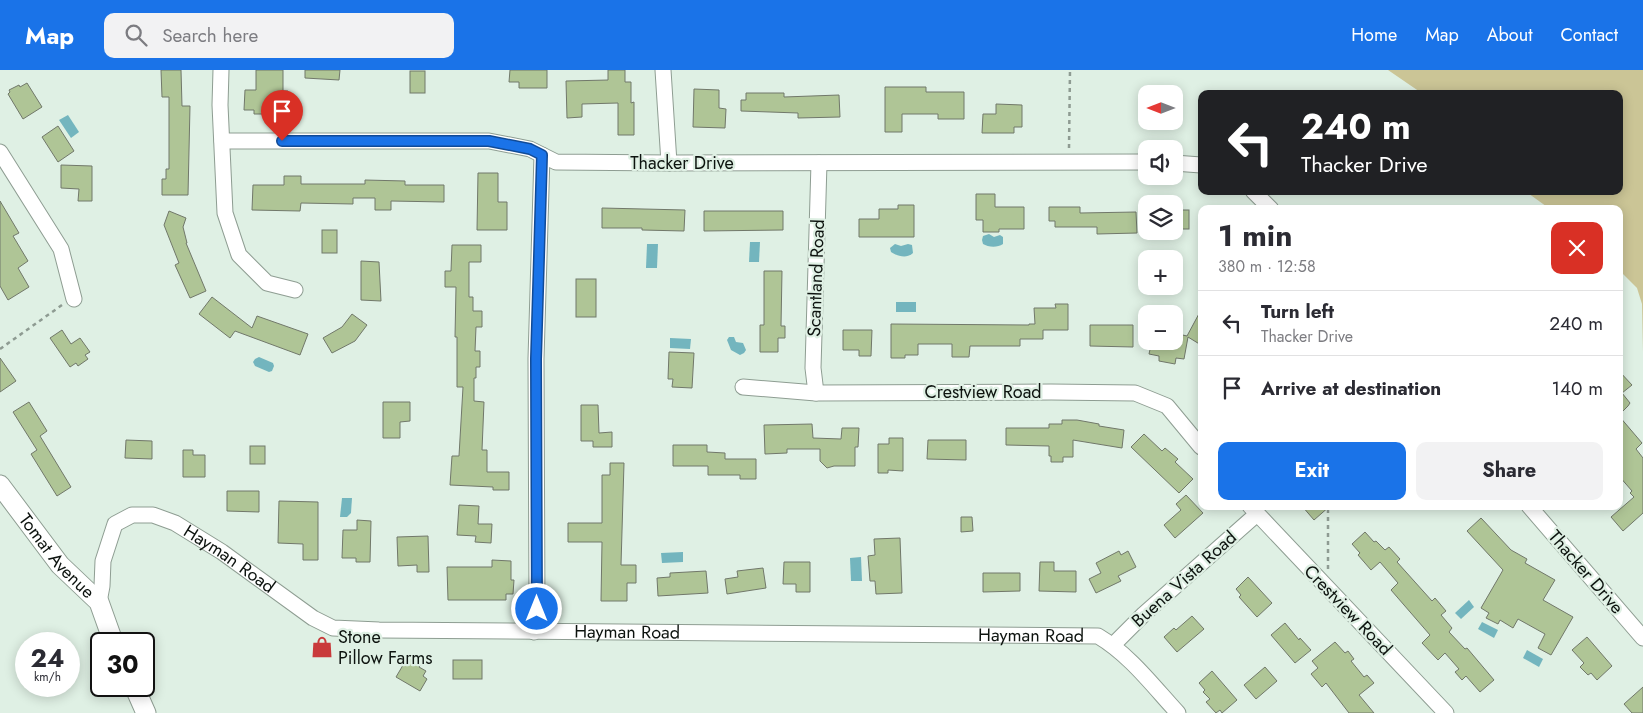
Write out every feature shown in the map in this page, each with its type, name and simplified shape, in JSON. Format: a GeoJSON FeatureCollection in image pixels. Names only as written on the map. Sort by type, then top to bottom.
{"type":"FeatureCollection","features":[{"type":"Feature","properties":{"kind":"street"},"geometry":{"type":"LineString","coordinates":[[221,70],[225,214],[239,255],[267,283],[295,290]]}},
{"type":"Feature","properties":{"kind":"street"},"geometry":{"type":"LineString","coordinates":[[662,70],[669,163]]}},
{"type":"Feature","properties":{"kind":"street","name":"Thacker Drive"},"geometry":{"type":"LineString","coordinates":[[222,141],[489,141],[530,149],[556,162],[1138,162]]}},
{"type":"Feature","properties":{"kind":"street"},"geometry":{"type":"LineString","coordinates":[[0,152],[61,249],[74,299]]}},
{"type":"Feature","properties":{"kind":"street"},"geometry":{"type":"LineString","coordinates":[[534,632],[537,609],[536,359],[542,155]]}},
{"type":"Feature","properties":{"kind":"street","name":"Scantland Road"},"geometry":{"type":"LineString","coordinates":[[816,393],[813,368],[819,163]]}},
{"type":"Feature","properties":{"kind":"street"},"geometry":{"type":"LineString","coordinates":[[1183,164],[1198,165]]}},
{"type":"Feature","properties":{"kind":"street"},"geometry":{"type":"LineString","coordinates":[[1257,195],[1267,205]]}},
{"type":"Feature","properties":{"kind":"street","name":"Crestview Road"},"geometry":{"type":"LineString","coordinates":[[743,387],[816,393],[1135,393],[1167,406],[1198,443]]}},
{"type":"Feature","properties":{"kind":"street","name":"Tomat Avenue"},"geometry":{"type":"LineString","coordinates":[[0,485],[60,565],[98,602]]}},
{"type":"Feature","properties":{"kind":"street","name":"Crestview Road"},"geometry":{"type":"LineString","coordinates":[[1254,510],[1446,713]]}},
{"type":"Feature","properties":{"kind":"street","name":"Buena Vista Road"},"geometry":{"type":"LineString","coordinates":[[1113,645],[1254,510]]}},
{"type":"Feature","properties":{"kind":"street","name":"Thacker Drive"},"geometry":{"type":"LineString","coordinates":[[1532,510],[1643,638]]}},
{"type":"Feature","properties":{"kind":"street","name":"Hayman Road"},"geometry":{"type":"LineString","coordinates":[[98,602],[102,586],[103,561],[115,524],[132,515],[153,515],[175,523],[222,552],[313,618],[333,628],[534,632],[1098,636],[1113,645],[1178,713]]}},
{"type":"Feature","properties":{"kind":"street"},"geometry":{"type":"LineString","coordinates":[[98,602],[109,632]]}},
{"type":"Feature","properties":{"kind":"street"},"geometry":{"type":"LineString","coordinates":[[139,697],[146,713]]}},
{"type":"Feature","properties":{"kind":"path"},"geometry":{"type":"LineString","coordinates":[[1070,70],[1070,162]]}},
{"type":"Feature","properties":{"kind":"path"},"geometry":{"type":"LineString","coordinates":[[0,349],[52,311]]}},
{"type":"Feature","properties":{"kind":"path"},"geometry":{"type":"LineString","coordinates":[[1328,510],[1328,588]]}},
{"type":"Feature","properties":{"kind":"shaded area"},"geometry":{"type":"Polygon","coordinates":[[[1388,70],[1643,70],[1643,352],[1642,304],[1637,288],[1623,274],[1623,205],[1544,205],[1531,195],[1623,195],[1623,90],[1417,90],[1388,70]]]}},
{"type":"Feature","properties":{"kind":"water"},"geometry":{"type":"Polygon","coordinates":[[[68,115],[79,132],[71,138],[59,120],[68,115]]]}},
{"type":"Feature","properties":{"kind":"water"},"geometry":{"type":"Polygon","coordinates":[[[989,234],[994,237],[1000,235],[1003,237],[1003,244],[993,247],[983,244],[983,236],[989,234]]]}},
{"type":"Feature","properties":{"kind":"water"},"geometry":{"type":"Polygon","coordinates":[[[750,242],[760,242],[759,262],[749,262],[750,242]]]}},
{"type":"Feature","properties":{"kind":"water"},"geometry":{"type":"Polygon","coordinates":[[[647,244],[658,244],[657,268],[646,268],[647,244]]]}},
{"type":"Feature","properties":{"kind":"water"},"geometry":{"type":"Polygon","coordinates":[[[895,244],[901,246],[912,245],[913,253],[911,255],[899,256],[891,252],[890,248],[895,244]]]}},
{"type":"Feature","properties":{"kind":"water"},"geometry":{"type":"Polygon","coordinates":[[[896,302],[916,302],[916,312],[896,312],[896,302]]]}},
{"type":"Feature","properties":{"kind":"water"},"geometry":{"type":"Polygon","coordinates":[[[729,337],[734,337],[736,342],[743,343],[746,350],[744,353],[740,355],[731,350],[727,340],[729,337]]]}},
{"type":"Feature","properties":{"kind":"water"},"geometry":{"type":"Polygon","coordinates":[[[670,338],[691,339],[690,349],[670,348],[670,338]]]}},
{"type":"Feature","properties":{"kind":"water"},"geometry":{"type":"Polygon","coordinates":[[[259,357],[273,363],[272,371],[269,372],[255,366],[253,362],[259,357]]]}},
{"type":"Feature","properties":{"kind":"water"},"geometry":{"type":"Polygon","coordinates":[[[342,498],[352,498],[351,513],[347,517],[340,517],[342,498]]]}},
{"type":"Feature","properties":{"kind":"water"},"geometry":{"type":"Polygon","coordinates":[[[683,552],[683,562],[662,563],[661,553],[683,552]]]}},
{"type":"Feature","properties":{"kind":"water"},"geometry":{"type":"Polygon","coordinates":[[[861,557],[862,581],[851,581],[850,558],[861,557]]]}},
{"type":"Feature","properties":{"kind":"water"},"geometry":{"type":"Polygon","coordinates":[[[1469,600],[1474,607],[1461,619],[1455,613],[1469,600]]]}},
{"type":"Feature","properties":{"kind":"water"},"geometry":{"type":"Polygon","coordinates":[[[1482,622],[1498,630],[1494,638],[1478,629],[1482,622]]]}},
{"type":"Feature","properties":{"kind":"water"},"geometry":{"type":"Polygon","coordinates":[[[1527,650],[1543,659],[1539,667],[1523,658],[1527,650]]]}},
{"type":"Feature","properties":{"kind":"building"},"geometry":{"type":"Polygon","coordinates":[[[161,70],[181,70],[182,106],[190,106],[188,195],[162,195],[162,179],[166,179],[166,169],[169,169],[169,97],[162,97],[161,70]]]}},
{"type":"Feature","properties":{"kind":"building"},"geometry":{"type":"Polygon","coordinates":[[[256,70],[283,70],[283,91],[288,91],[288,114],[254,114],[254,110],[244,110],[245,90],[256,90],[256,70]]]}},
{"type":"Feature","properties":{"kind":"building"},"geometry":{"type":"Polygon","coordinates":[[[305,70],[340,70],[339,80],[305,78],[305,70]]]}},
{"type":"Feature","properties":{"kind":"building"},"geometry":{"type":"Polygon","coordinates":[[[510,70],[547,70],[547,88],[519,88],[519,82],[509,82],[510,70]]]}},
{"type":"Feature","properties":{"kind":"building"},"geometry":{"type":"Polygon","coordinates":[[[608,70],[625,70],[625,82],[631,82],[631,103],[634,102],[634,135],[618,135],[618,103],[582,104],[582,117],[567,118],[566,81],[608,80],[608,70]]]}},
{"type":"Feature","properties":{"kind":"building"},"geometry":{"type":"Polygon","coordinates":[[[410,71],[425,71],[425,93],[410,93],[410,71]]]}},
{"type":"Feature","properties":{"kind":"building"},"geometry":{"type":"Polygon","coordinates":[[[27,83],[42,107],[23,119],[8,94],[9,90],[27,83]]]}},
{"type":"Feature","properties":{"kind":"building"},"geometry":{"type":"Polygon","coordinates":[[[885,87],[926,87],[926,92],[964,92],[964,119],[938,119],[938,114],[902,114],[902,132],[885,132],[885,87]]]}},
{"type":"Feature","properties":{"kind":"building"},"geometry":{"type":"Polygon","coordinates":[[[694,89],[719,90],[719,108],[726,109],[725,128],[693,127],[694,89]]]}},
{"type":"Feature","properties":{"kind":"building"},"geometry":{"type":"Polygon","coordinates":[[[746,93],[784,93],[784,97],[839,95],[840,117],[798,118],[798,113],[741,111],[741,100],[746,100],[746,93]]]}},
{"type":"Feature","properties":{"kind":"building"},"geometry":{"type":"Polygon","coordinates":[[[996,104],[1022,105],[1022,127],[1014,127],[1014,133],[982,133],[983,114],[996,114],[996,104]]]}},
{"type":"Feature","properties":{"kind":"building"},"geometry":{"type":"Polygon","coordinates":[[[58,126],[74,151],[58,162],[42,137],[58,126]]]}},
{"type":"Feature","properties":{"kind":"building"},"geometry":{"type":"Polygon","coordinates":[[[61,165],[92,166],[92,201],[78,201],[79,189],[61,188],[61,165]]]}},
{"type":"Feature","properties":{"kind":"building"},"geometry":{"type":"Polygon","coordinates":[[[478,173],[498,173],[498,202],[507,202],[507,230],[477,230],[478,173]]]}},
{"type":"Feature","properties":{"kind":"building"},"geometry":{"type":"Polygon","coordinates":[[[284,176],[301,176],[301,184],[365,184],[365,180],[405,181],[405,185],[444,185],[444,202],[391,201],[391,210],[375,210],[375,198],[353,198],[353,204],[301,203],[300,211],[252,210],[253,185],[284,185],[284,176]]]}},
{"type":"Feature","properties":{"kind":"building"},"geometry":{"type":"Polygon","coordinates":[[[976,194],[995,194],[995,207],[1024,207],[1024,229],[999,229],[999,232],[983,232],[983,220],[976,220],[976,194]]]}},
{"type":"Feature","properties":{"kind":"building"},"geometry":{"type":"Polygon","coordinates":[[[0,201],[19,233],[13,236],[28,261],[18,268],[29,287],[8,300],[0,286],[0,201]]]}},
{"type":"Feature","properties":{"kind":"building"},"geometry":{"type":"Polygon","coordinates":[[[898,205],[914,205],[914,237],[859,237],[859,219],[879,219],[879,209],[898,209],[898,205]]]}},
{"type":"Feature","properties":{"kind":"building"},"geometry":{"type":"Polygon","coordinates":[[[1049,207],[1080,207],[1080,213],[1136,212],[1137,233],[1097,234],[1097,227],[1055,227],[1055,221],[1049,221],[1049,207]]]}},
{"type":"Feature","properties":{"kind":"building"},"geometry":{"type":"Polygon","coordinates":[[[602,208],[685,210],[684,231],[602,228],[602,208]]]}},
{"type":"Feature","properties":{"kind":"building"},"geometry":{"type":"Polygon","coordinates":[[[1183,210],[1189,210],[1189,229],[1183,229],[1183,210]]]}},
{"type":"Feature","properties":{"kind":"building"},"geometry":{"type":"Polygon","coordinates":[[[169,211],[186,218],[183,227],[186,243],[206,291],[190,298],[175,265],[179,263],[164,225],[169,211]]]}},
{"type":"Feature","properties":{"kind":"building"},"geometry":{"type":"Polygon","coordinates":[[[704,211],[783,211],[783,230],[704,231],[704,211]]]}},
{"type":"Feature","properties":{"kind":"building"},"geometry":{"type":"Polygon","coordinates":[[[322,230],[337,230],[337,253],[322,253],[322,230]]]}},
{"type":"Feature","properties":{"kind":"building"},"geometry":{"type":"Polygon","coordinates":[[[452,245],[481,245],[481,262],[469,262],[469,297],[473,297],[473,311],[482,311],[482,327],[476,327],[475,351],[480,351],[480,367],[476,367],[476,378],[474,378],[474,401],[484,402],[482,450],[487,450],[487,472],[509,472],[509,490],[493,490],[493,487],[450,485],[452,456],[459,456],[463,387],[457,387],[456,287],[445,287],[445,271],[451,271],[452,245]]]}},
{"type":"Feature","properties":{"kind":"building"},"geometry":{"type":"Polygon","coordinates":[[[361,261],[379,262],[381,301],[361,300],[361,261]]]}},
{"type":"Feature","properties":{"kind":"building"},"geometry":{"type":"Polygon","coordinates":[[[764,271],[782,271],[781,326],[785,326],[785,338],[778,338],[778,352],[760,352],[760,325],[764,325],[764,271]]]}},
{"type":"Feature","properties":{"kind":"building"},"geometry":{"type":"Polygon","coordinates":[[[576,279],[596,279],[596,317],[576,317],[576,279]]]}},
{"type":"Feature","properties":{"kind":"building"},"geometry":{"type":"Polygon","coordinates":[[[212,297],[252,328],[257,316],[308,334],[300,355],[235,331],[230,338],[199,314],[212,297]]]}},
{"type":"Feature","properties":{"kind":"building"},"geometry":{"type":"Polygon","coordinates":[[[1055,304],[1068,304],[1068,330],[1043,330],[1043,339],[1020,339],[1020,346],[970,346],[969,357],[952,357],[952,344],[918,344],[918,355],[905,355],[905,358],[891,358],[891,324],[1029,325],[1035,324],[1034,308],[1056,308],[1055,304]]]}},
{"type":"Feature","properties":{"kind":"building"},"geometry":{"type":"Polygon","coordinates":[[[352,314],[367,325],[355,341],[332,353],[323,338],[342,327],[352,314]]]}},
{"type":"Feature","properties":{"kind":"building"},"geometry":{"type":"Polygon","coordinates":[[[1198,316],[1198,343],[1188,337],[1184,359],[1176,358],[1175,364],[1159,361],[1159,356],[1149,354],[1150,350],[1183,350],[1183,335],[1187,336],[1198,316]]]}},
{"type":"Feature","properties":{"kind":"building"},"geometry":{"type":"Polygon","coordinates":[[[1090,325],[1133,325],[1133,347],[1090,346],[1090,325]]]}},
{"type":"Feature","properties":{"kind":"building"},"geometry":{"type":"Polygon","coordinates":[[[62,330],[71,344],[80,338],[90,352],[85,355],[88,359],[78,366],[76,363],[70,367],[50,338],[62,330]]]}},
{"type":"Feature","properties":{"kind":"building"},"geometry":{"type":"Polygon","coordinates":[[[843,330],[872,330],[871,356],[859,356],[859,350],[843,350],[843,330]]]}},
{"type":"Feature","properties":{"kind":"building"},"geometry":{"type":"Polygon","coordinates":[[[669,352],[694,353],[692,388],[672,387],[673,379],[668,379],[669,352]]]}},
{"type":"Feature","properties":{"kind":"building"},"geometry":{"type":"Polygon","coordinates":[[[0,358],[16,381],[0,392],[0,358]]]}},
{"type":"Feature","properties":{"kind":"building"},"geometry":{"type":"Polygon","coordinates":[[[1623,375],[1632,385],[1623,392],[1623,375]]]}},
{"type":"Feature","properties":{"kind":"building"},"geometry":{"type":"Polygon","coordinates":[[[1623,394],[1630,403],[1623,411],[1623,394]]]}},
{"type":"Feature","properties":{"kind":"building"},"geometry":{"type":"Polygon","coordinates":[[[29,402],[47,431],[40,436],[71,487],[57,496],[31,454],[37,450],[13,412],[29,402]]]}},
{"type":"Feature","properties":{"kind":"building"},"geometry":{"type":"Polygon","coordinates":[[[383,402],[410,402],[410,421],[400,422],[400,438],[383,438],[383,402]]]}},
{"type":"Feature","properties":{"kind":"building"},"geometry":{"type":"Polygon","coordinates":[[[581,405],[598,405],[599,433],[612,432],[612,447],[593,447],[593,441],[581,441],[581,405]]]}},
{"type":"Feature","properties":{"kind":"building"},"geometry":{"type":"Polygon","coordinates":[[[1062,420],[1077,420],[1124,430],[1122,448],[1073,440],[1073,457],[1063,457],[1063,462],[1051,462],[1049,446],[1006,445],[1006,428],[1049,428],[1049,424],[1062,424],[1062,420]]]}},
{"type":"Feature","properties":{"kind":"building"},"geometry":{"type":"Polygon","coordinates":[[[1623,421],[1642,443],[1636,449],[1643,458],[1643,513],[1623,531],[1611,517],[1619,510],[1623,510],[1623,507],[1634,497],[1630,493],[1632,491],[1623,481],[1623,421]]]}},
{"type":"Feature","properties":{"kind":"building"},"geometry":{"type":"Polygon","coordinates":[[[812,424],[813,438],[841,439],[842,428],[859,428],[858,447],[855,447],[855,466],[827,468],[820,461],[820,449],[787,449],[787,453],[765,454],[764,425],[812,424]]]}},
{"type":"Feature","properties":{"kind":"building"},"geometry":{"type":"Polygon","coordinates":[[[1144,434],[1162,451],[1165,448],[1178,459],[1175,462],[1193,479],[1179,493],[1131,447],[1144,434]]]}},
{"type":"Feature","properties":{"kind":"building"},"geometry":{"type":"Polygon","coordinates":[[[889,438],[903,438],[903,471],[888,470],[888,473],[878,473],[878,444],[889,444],[889,438]]]}},
{"type":"Feature","properties":{"kind":"building"},"geometry":{"type":"Polygon","coordinates":[[[126,440],[152,441],[152,459],[125,458],[126,440]]]}},
{"type":"Feature","properties":{"kind":"building"},"geometry":{"type":"Polygon","coordinates":[[[928,440],[966,440],[966,460],[927,459],[928,440]]]}},
{"type":"Feature","properties":{"kind":"building"},"geometry":{"type":"Polygon","coordinates":[[[673,445],[707,445],[707,452],[725,453],[725,459],[756,459],[756,479],[740,479],[740,475],[708,475],[708,466],[673,466],[673,445]]]}},
{"type":"Feature","properties":{"kind":"building"},"geometry":{"type":"Polygon","coordinates":[[[250,446],[265,446],[265,464],[250,464],[250,446]]]}},
{"type":"Feature","properties":{"kind":"building"},"geometry":{"type":"Polygon","coordinates":[[[183,450],[193,450],[193,455],[205,455],[205,477],[183,477],[183,450]]]}},
{"type":"Feature","properties":{"kind":"building"},"geometry":{"type":"Polygon","coordinates":[[[610,463],[624,463],[621,565],[636,565],[636,583],[627,583],[627,601],[601,601],[602,542],[568,542],[568,523],[602,523],[602,475],[610,475],[610,463]]]}},
{"type":"Feature","properties":{"kind":"building"},"geometry":{"type":"Polygon","coordinates":[[[227,491],[259,491],[259,512],[227,511],[227,491]]]}},
{"type":"Feature","properties":{"kind":"building"},"geometry":{"type":"Polygon","coordinates":[[[1186,495],[1198,510],[1203,513],[1175,538],[1164,525],[1181,510],[1176,504],[1186,495]]]}},
{"type":"Feature","properties":{"kind":"building"},"geometry":{"type":"Polygon","coordinates":[[[279,501],[318,502],[318,560],[303,560],[303,544],[278,543],[279,501]]]}},
{"type":"Feature","properties":{"kind":"building"},"geometry":{"type":"Polygon","coordinates":[[[459,505],[479,506],[478,524],[492,524],[491,543],[475,542],[476,536],[457,535],[459,505]]]}},
{"type":"Feature","properties":{"kind":"building"},"geometry":{"type":"Polygon","coordinates":[[[1305,510],[1325,510],[1314,520],[1305,510]]]}},
{"type":"Feature","properties":{"kind":"building"},"geometry":{"type":"Polygon","coordinates":[[[961,517],[972,517],[973,531],[961,532],[961,517]]]}},
{"type":"Feature","properties":{"kind":"building"},"geometry":{"type":"Polygon","coordinates":[[[1481,518],[1511,550],[1527,559],[1525,563],[1555,580],[1543,600],[1573,617],[1551,655],[1538,648],[1545,634],[1518,619],[1513,628],[1500,620],[1498,624],[1486,618],[1489,613],[1481,608],[1503,570],[1467,531],[1481,518]]]}},
{"type":"Feature","properties":{"kind":"building"},"geometry":{"type":"Polygon","coordinates":[[[357,520],[371,521],[370,562],[356,562],[356,558],[342,558],[343,530],[357,530],[357,520]]]}},
{"type":"Feature","properties":{"kind":"building"},"geometry":{"type":"Polygon","coordinates":[[[1365,532],[1385,550],[1389,547],[1400,559],[1397,562],[1432,601],[1435,598],[1446,611],[1441,615],[1452,628],[1449,632],[1465,649],[1467,648],[1494,680],[1480,692],[1466,676],[1462,680],[1455,672],[1459,669],[1445,653],[1438,660],[1422,643],[1430,635],[1391,590],[1398,583],[1380,562],[1371,570],[1358,555],[1360,553],[1352,544],[1365,532]]]}},
{"type":"Feature","properties":{"kind":"building"},"geometry":{"type":"Polygon","coordinates":[[[428,536],[429,572],[417,572],[417,565],[398,566],[397,537],[428,536]]]}},
{"type":"Feature","properties":{"kind":"building"},"geometry":{"type":"Polygon","coordinates":[[[900,538],[902,593],[876,594],[875,581],[870,581],[868,556],[875,555],[874,539],[900,538]]]}},
{"type":"Feature","properties":{"kind":"building"},"geometry":{"type":"Polygon","coordinates":[[[1119,551],[1121,555],[1128,551],[1136,567],[1118,576],[1121,581],[1096,593],[1089,579],[1101,573],[1096,563],[1119,551]]]}},
{"type":"Feature","properties":{"kind":"building"},"geometry":{"type":"Polygon","coordinates":[[[492,560],[511,561],[511,580],[514,580],[513,594],[506,594],[506,600],[448,600],[447,567],[492,567],[492,560]]]}},
{"type":"Feature","properties":{"kind":"building"},"geometry":{"type":"Polygon","coordinates":[[[784,562],[810,562],[810,592],[796,592],[796,584],[783,584],[784,562]]]}},
{"type":"Feature","properties":{"kind":"building"},"geometry":{"type":"Polygon","coordinates":[[[1040,562],[1054,562],[1054,571],[1076,571],[1076,592],[1039,591],[1040,562]]]}},
{"type":"Feature","properties":{"kind":"building"},"geometry":{"type":"Polygon","coordinates":[[[763,568],[766,588],[727,594],[725,579],[738,577],[737,571],[763,568]]]}},
{"type":"Feature","properties":{"kind":"building"},"geometry":{"type":"Polygon","coordinates":[[[706,571],[708,593],[658,596],[657,578],[670,577],[670,573],[706,571]]]}},
{"type":"Feature","properties":{"kind":"building"},"geometry":{"type":"Polygon","coordinates":[[[983,573],[1020,573],[1020,591],[983,592],[983,573]]]}},
{"type":"Feature","properties":{"kind":"building"},"geometry":{"type":"Polygon","coordinates":[[[1248,577],[1272,603],[1257,617],[1239,597],[1241,595],[1236,589],[1248,577]]]}},
{"type":"Feature","properties":{"kind":"building"},"geometry":{"type":"Polygon","coordinates":[[[1192,616],[1204,629],[1177,652],[1164,637],[1174,628],[1176,630],[1192,616]]]}},
{"type":"Feature","properties":{"kind":"building"},"geometry":{"type":"Polygon","coordinates":[[[1285,623],[1299,640],[1300,638],[1311,650],[1295,663],[1271,635],[1285,623]]]}},
{"type":"Feature","properties":{"kind":"building"},"geometry":{"type":"Polygon","coordinates":[[[1587,637],[1612,666],[1597,680],[1591,673],[1588,675],[1580,667],[1584,663],[1572,650],[1587,637]]]}},
{"type":"Feature","properties":{"kind":"building"},"geometry":{"type":"Polygon","coordinates":[[[1335,642],[1345,653],[1348,651],[1354,659],[1351,661],[1364,677],[1367,675],[1374,683],[1359,695],[1374,713],[1349,713],[1326,683],[1322,687],[1311,674],[1318,668],[1312,661],[1335,642]]]}},
{"type":"Feature","properties":{"kind":"building"},"geometry":{"type":"Polygon","coordinates":[[[409,655],[422,663],[419,667],[426,671],[423,676],[427,679],[420,691],[396,677],[409,655]]]}},
{"type":"Feature","properties":{"kind":"building"},"geometry":{"type":"Polygon","coordinates":[[[453,660],[482,660],[482,679],[453,679],[453,660]]]}},
{"type":"Feature","properties":{"kind":"building"},"geometry":{"type":"Polygon","coordinates":[[[1265,667],[1277,681],[1256,699],[1244,685],[1265,667]]]}},
{"type":"Feature","properties":{"kind":"building"},"geometry":{"type":"Polygon","coordinates":[[[1212,671],[1237,700],[1222,713],[1220,710],[1216,713],[1206,702],[1210,699],[1203,692],[1205,690],[1199,683],[1212,671]]]}},
{"type":"Feature","properties":{"kind":"building"},"geometry":{"type":"Polygon","coordinates":[[[1643,687],[1643,713],[1632,713],[1624,704],[1643,687]]]}},
{"type":"Feature","properties":{"kind":"place","name":"Stone Pillow Farms"},"geometry":{"type":"Point","coordinates":[322,647]}},
{"type":"Feature","properties":{"kind":"route"},"geometry":{"type":"LineString","coordinates":[[282,141],[489,141],[530,149],[542,155],[536,359],[537,609]]}}]}
